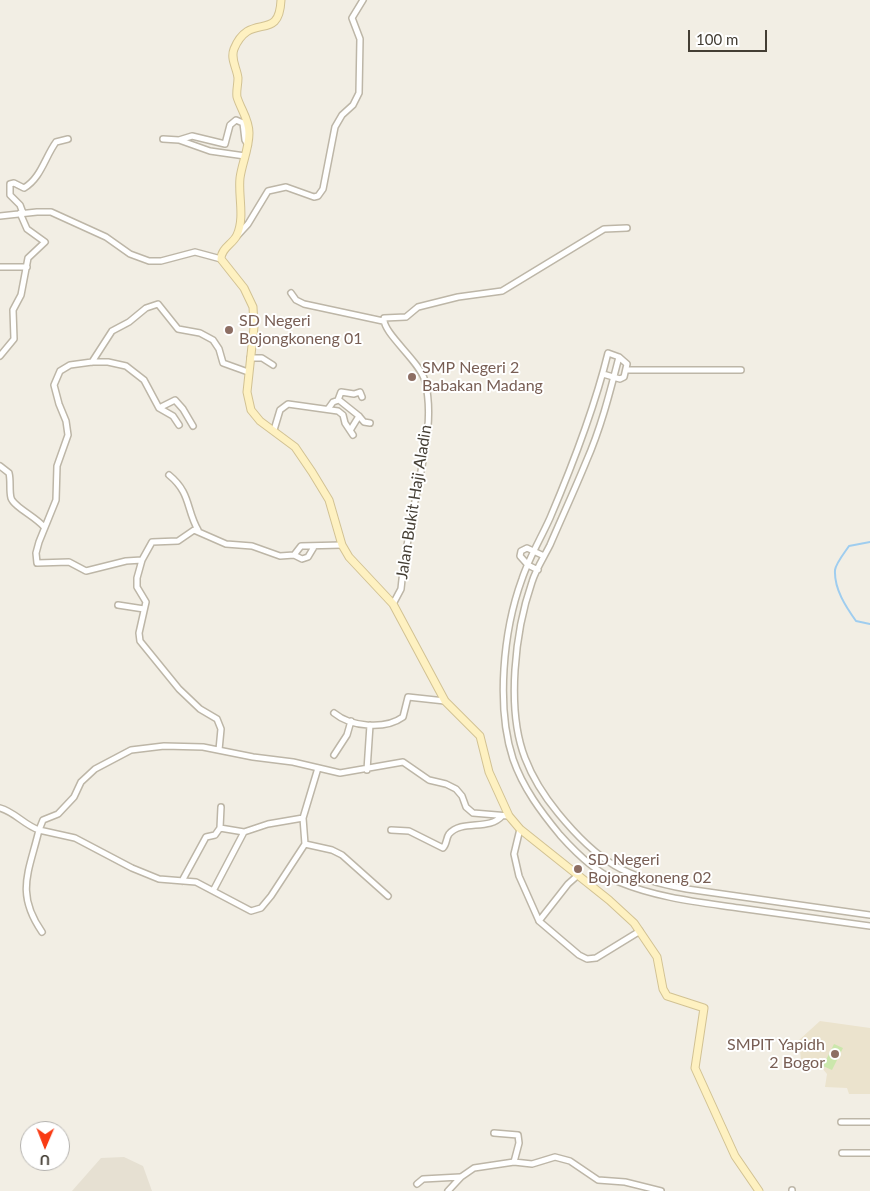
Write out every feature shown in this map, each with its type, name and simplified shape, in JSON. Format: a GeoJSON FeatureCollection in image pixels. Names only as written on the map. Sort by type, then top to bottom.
{"type":"FeatureCollection","features":[{"type":"Feature","properties":{"kind":"street"},"geometry":{"type":"LineString","coordinates":[[237,236],[241,217],[240,178],[248,145],[248,120],[237,96],[238,79],[232,53],[239,38],[247,30],[276,21],[279,17],[281,0]]}},
{"type":"Feature","properties":{"kind":"street"},"geometry":{"type":"LineString","coordinates":[[220,259],[222,253],[248,224],[268,191],[286,187],[314,197],[318,196],[323,189],[335,127],[359,93],[360,39],[352,18],[363,0]]}},
{"type":"Feature","properties":{"kind":"street"},"geometry":{"type":"LineString","coordinates":[[178,140],[192,136],[225,144],[230,125],[236,120],[243,123],[245,140],[248,145]]}},
{"type":"Feature","properties":{"kind":"street"},"geometry":{"type":"LineString","coordinates":[[0,356],[14,339],[13,310],[21,295],[30,255],[44,245],[45,241],[27,229],[20,205],[10,196],[10,184],[14,183],[24,188],[29,185],[38,175],[56,142],[68,139]]}},
{"type":"Feature","properties":{"kind":"street"},"geometry":{"type":"LineString","coordinates":[[163,139],[178,140],[210,151],[245,156]]}},
{"type":"Feature","properties":{"kind":"street"},"geometry":{"type":"LineString","coordinates":[[0,216],[51,212],[106,237],[130,254],[149,261],[161,261],[195,252],[209,254],[220,259],[244,288],[253,306],[254,327],[248,372],[249,404],[260,421],[295,447],[329,500],[342,545],[353,562],[393,604],[445,701],[480,736],[489,772],[506,816],[577,876],[626,914],[640,931],[659,962],[664,993],[673,999],[704,1008],[695,1068],[735,1156],[759,1191]]}},
{"type":"Feature","properties":{"kind":"street"},"geometry":{"type":"LineString","coordinates":[[291,294],[296,300],[304,304],[383,321],[386,317],[406,317],[418,307],[458,297],[502,291],[604,229],[627,228]]}},
{"type":"Feature","properties":{"kind":"street"},"geometry":{"type":"LineString","coordinates":[[0,267],[27,267]]}},
{"type":"Feature","properties":{"kind":"street"},"geometry":{"type":"LineString","coordinates":[[92,362],[112,331],[129,322],[146,308],[158,304],[178,330],[208,336],[219,349],[224,363],[248,372]]}},
{"type":"Feature","properties":{"kind":"street","name":"Jalan Bukit Haji Aladin"},"geometry":{"type":"LineString","coordinates":[[383,321],[420,370],[425,381],[428,418],[424,457],[401,589],[393,604]]}},
{"type":"Feature","properties":{"kind":"street"},"geometry":{"type":"LineString","coordinates":[[603,374],[620,379],[624,377],[627,364],[619,357],[608,354],[576,456],[528,565],[514,602],[509,628],[504,686],[505,720],[513,759],[530,796],[569,844],[593,866],[617,881],[654,895],[870,926]]}},
{"type":"Feature","properties":{"kind":"street"},"geometry":{"type":"LineString","coordinates":[[619,357],[587,460],[532,581],[520,629],[514,686],[516,718],[524,756],[540,791],[576,836],[599,857],[622,871],[657,884],[870,915]]}},
{"type":"Feature","properties":{"kind":"street"},"geometry":{"type":"LineString","coordinates":[[249,358],[262,358],[273,365]]}},
{"type":"Feature","properties":{"kind":"street"},"geometry":{"type":"LineString","coordinates":[[142,560],[126,561],[86,571],[69,562],[37,562],[36,553],[44,527],[56,500],[57,466],[68,432],[57,398],[55,380],[63,369],[92,362],[121,364],[138,374],[158,408],[173,416],[178,425]]}},
{"type":"Feature","properties":{"kind":"street"},"geometry":{"type":"LineString","coordinates":[[627,370],[741,370]]}},
{"type":"Feature","properties":{"kind":"street"},"geometry":{"type":"LineString","coordinates":[[328,409],[338,400],[341,392],[354,394],[360,392],[362,396]]}},
{"type":"Feature","properties":{"kind":"street"},"geometry":{"type":"LineString","coordinates":[[158,408],[175,400],[193,426]]}},
{"type":"Feature","properties":{"kind":"street"},"geometry":{"type":"LineString","coordinates":[[338,400],[365,423],[370,423]]}},
{"type":"Feature","properties":{"kind":"street"},"geometry":{"type":"LineString","coordinates":[[274,430],[280,410],[285,405],[341,412],[345,423],[352,432],[359,416]]}},
{"type":"Feature","properties":{"kind":"street"},"geometry":{"type":"LineString","coordinates":[[0,466],[9,473],[10,491],[15,504],[33,515],[44,527]]}},
{"type":"Feature","properties":{"kind":"street"},"geometry":{"type":"LineString","coordinates":[[169,475],[178,483],[188,498],[198,530]]}},
{"type":"Feature","properties":{"kind":"street"},"geometry":{"type":"LineString","coordinates":[[218,750],[221,729],[217,719],[200,709],[179,690],[140,641],[139,633],[146,602],[137,583],[142,560],[152,542],[178,541],[191,531],[198,530],[226,544],[252,546],[280,556],[294,555],[306,559],[314,547]]}},
{"type":"Feature","properties":{"kind":"street"},"geometry":{"type":"LineString","coordinates":[[294,555],[299,547],[342,545]]}},
{"type":"Feature","properties":{"kind":"street"},"geometry":{"type":"LineString","coordinates":[[538,570],[528,565],[520,556],[521,550],[527,548],[544,556]]}},
{"type":"Feature","properties":{"kind":"street"},"geometry":{"type":"LineString","coordinates":[[118,605],[144,609]]}},
{"type":"Feature","properties":{"kind":"street"},"geometry":{"type":"LineString","coordinates":[[334,713],[351,722],[370,725],[398,721],[404,714],[408,697],[445,701]]}},
{"type":"Feature","properties":{"kind":"street"},"geometry":{"type":"LineString","coordinates":[[334,755],[347,734],[351,722]]}},
{"type":"Feature","properties":{"kind":"street"},"geometry":{"type":"LineString","coordinates":[[367,770],[370,725]]}},
{"type":"Feature","properties":{"kind":"street"},"geometry":{"type":"LineString","coordinates":[[42,932],[28,910],[25,894],[39,830],[43,820],[58,814],[70,802],[85,778],[99,766],[126,752],[164,746],[203,747],[253,757],[287,760],[340,773],[367,770],[403,762],[429,780],[446,784],[456,789],[462,796],[466,807],[473,813],[506,816]]}},
{"type":"Feature","properties":{"kind":"street"},"geometry":{"type":"LineString","coordinates":[[0,808],[10,812],[28,826],[75,838],[149,875],[163,880],[196,882],[251,912],[261,908],[271,896],[305,844],[303,818],[318,768]]}},
{"type":"Feature","properties":{"kind":"street"},"geometry":{"type":"LineString","coordinates":[[182,881],[206,837],[215,835],[220,828],[221,807]]}},
{"type":"Feature","properties":{"kind":"street"},"geometry":{"type":"LineString","coordinates":[[391,830],[409,831],[443,848],[449,834],[454,831],[487,824],[506,816]]}},
{"type":"Feature","properties":{"kind":"street"},"geometry":{"type":"LineString","coordinates":[[220,828],[244,832],[276,822],[303,818]]}},
{"type":"Feature","properties":{"kind":"street"},"geometry":{"type":"LineString","coordinates":[[520,829],[514,854],[519,876],[539,921],[579,955],[588,958],[596,958],[640,931]]}},
{"type":"Feature","properties":{"kind":"street"},"geometry":{"type":"LineString","coordinates":[[213,890],[244,832]]}},
{"type":"Feature","properties":{"kind":"street"},"geometry":{"type":"LineString","coordinates":[[305,844],[342,855],[388,896]]}},
{"type":"Feature","properties":{"kind":"street"},"geometry":{"type":"LineString","coordinates":[[539,921],[568,884],[577,876]]}},
{"type":"Feature","properties":{"kind":"street"},"geometry":{"type":"LineString","coordinates":[[841,1122],[870,1122]]}},
{"type":"Feature","properties":{"kind":"street"},"geometry":{"type":"LineString","coordinates":[[494,1133],[518,1135],[519,1144],[514,1162]]}},
{"type":"Feature","properties":{"kind":"street"},"geometry":{"type":"LineString","coordinates":[[842,1152],[870,1153]]}},
{"type":"Feature","properties":{"kind":"street"},"geometry":{"type":"LineString","coordinates":[[448,1191],[461,1177],[474,1168],[514,1162],[532,1164],[555,1157],[562,1158],[598,1180],[612,1180],[660,1191]]}},
{"type":"Feature","properties":{"kind":"street"},"geometry":{"type":"LineString","coordinates":[[416,1184],[428,1178],[461,1177]]}},
{"type":"Feature","properties":{"kind":"shaded area","name":"SMPIT Yapidh 2 Bogor"},"geometry":{"type":"Polygon","coordinates":[[[820,1021],[870,1028],[870,1094],[849,1094],[847,1088],[825,1087],[827,1074],[822,1068],[802,1070],[799,1040],[820,1021]]]}},
{"type":"Feature","properties":{"kind":"shaded area"},"geometry":{"type":"Polygon","coordinates":[[[124,1157],[143,1166],[152,1191],[72,1191],[101,1158],[124,1157]]]}},
{"type":"Feature","properties":{"kind":"green space"},"geometry":{"type":"Polygon","coordinates":[[[834,1044],[843,1048],[832,1070],[823,1066],[834,1044]]]}},
{"type":"Feature","properties":{"kind":"waterway"},"geometry":{"type":"LineString","coordinates":[[870,542],[849,546],[835,570],[836,584],[848,610],[856,621],[870,624]]}},
{"type":"Feature","properties":{"kind":"place","name":"SD Negeri Bojongkoneng 01"},"geometry":{"type":"Point","coordinates":[229,330]}},
{"type":"Feature","properties":{"kind":"place","name":"SMP Negeri 2 Babakan Madang"},"geometry":{"type":"Point","coordinates":[412,377]}},
{"type":"Feature","properties":{"kind":"place","name":"SD Negeri Bojongkoneng 02"},"geometry":{"type":"Point","coordinates":[578,869]}},
{"type":"Feature","properties":{"kind":"place","name":"SMPIT Yapidh 2 Bogor"},"geometry":{"type":"Point","coordinates":[835,1054]}}]}
